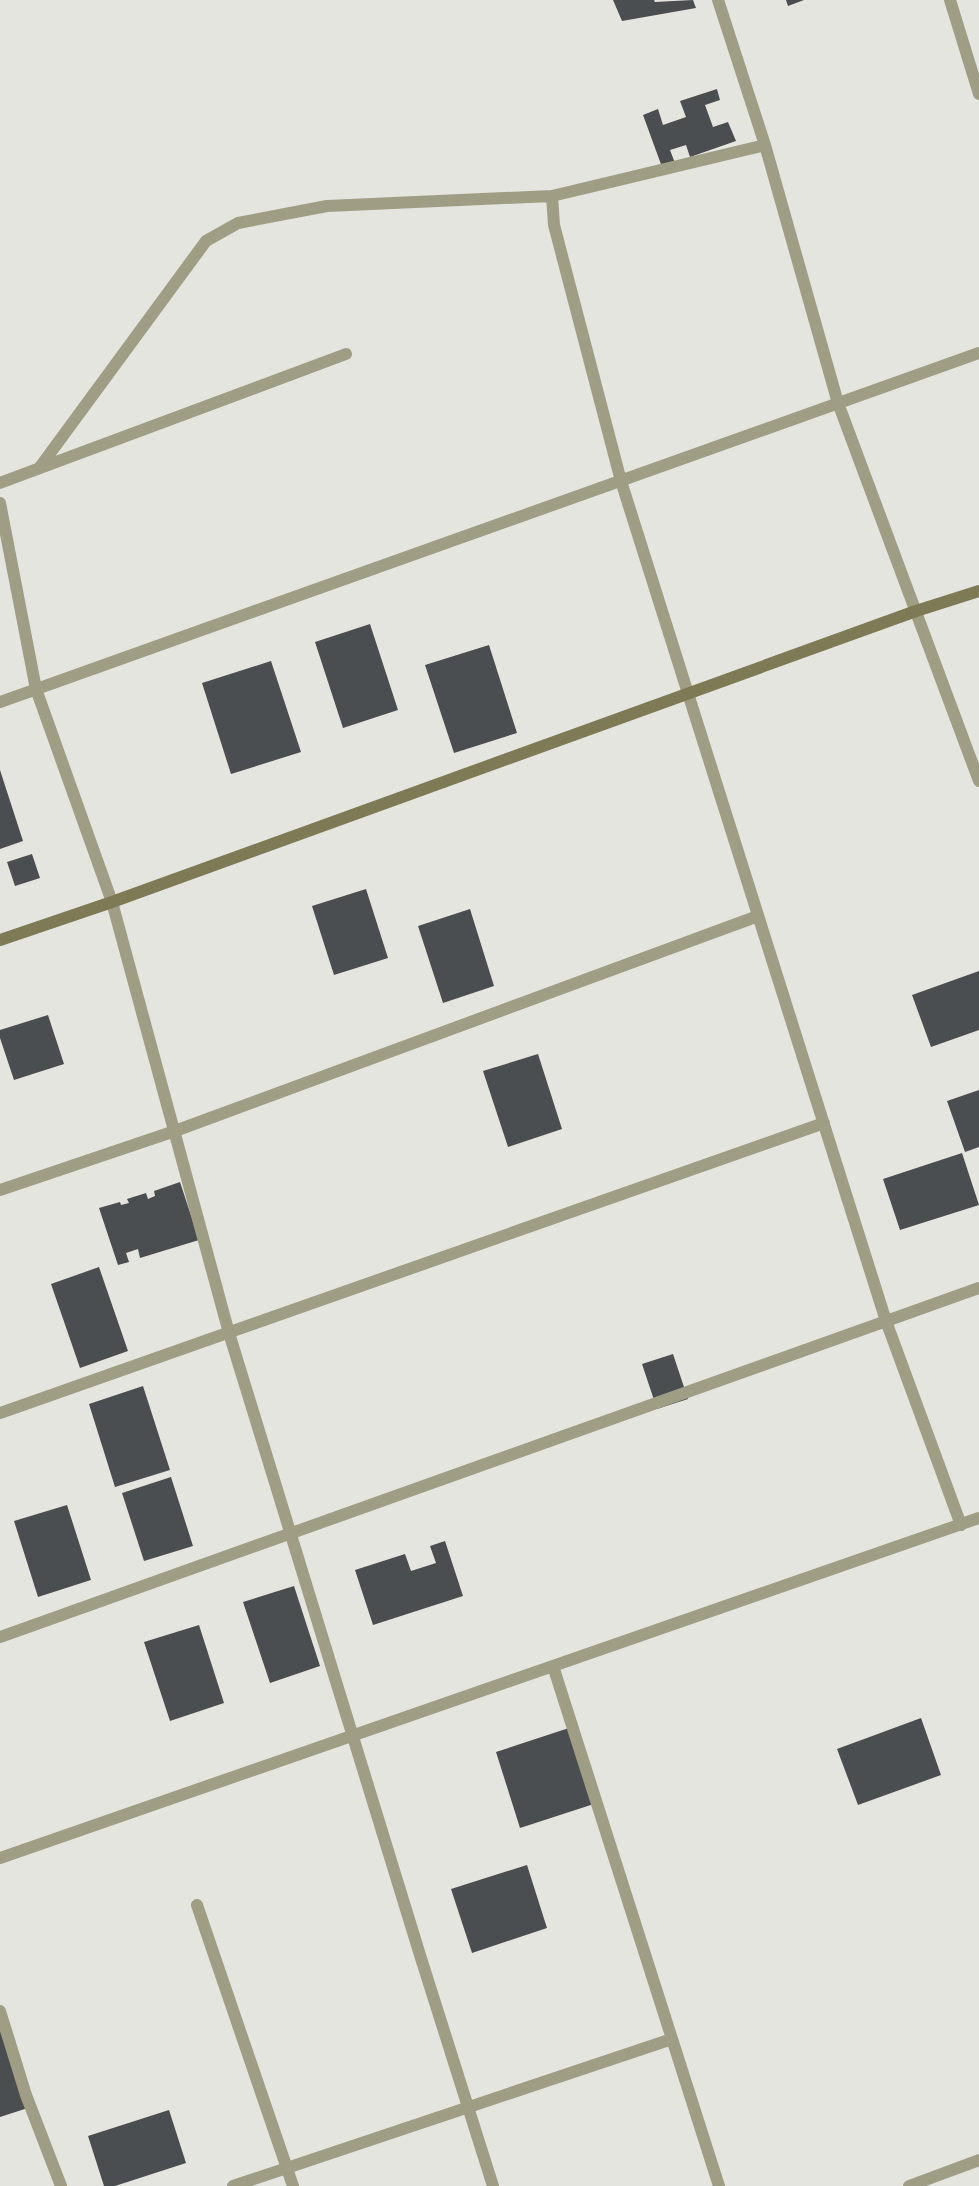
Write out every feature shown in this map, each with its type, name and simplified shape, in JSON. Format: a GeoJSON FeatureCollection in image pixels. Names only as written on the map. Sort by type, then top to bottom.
{"type":"FeatureCollection","features":[{"type":"Feature","properties":{"kind":"street"},"geometry":{"type":"LineString","coordinates":[[718,0],[765,145],[838,403],[979,781]]}},
{"type":"Feature","properties":{"kind":"street"},"geometry":{"type":"LineString","coordinates":[[950,0],[979,94]]}},
{"type":"Feature","properties":{"kind":"street"},"geometry":{"type":"LineString","coordinates":[[40,466],[206,241],[238,223],[327,206],[552,196],[765,145]]}},
{"type":"Feature","properties":{"kind":"street"},"geometry":{"type":"LineString","coordinates":[[552,196],[554,225],[621,481],[886,1321],[961,1525]]}},
{"type":"Feature","properties":{"kind":"street"},"geometry":{"type":"LineString","coordinates":[[0,702],[979,353]]}},
{"type":"Feature","properties":{"kind":"street"},"geometry":{"type":"LineString","coordinates":[[0,483],[40,466],[346,354]]}},
{"type":"Feature","properties":{"kind":"street"},"geometry":{"type":"LineString","coordinates":[[0,503],[36,689],[112,902],[175,1131],[228,1333],[493,2186]]}},
{"type":"Feature","properties":{"kind":"street"},"geometry":{"type":"LineString","coordinates":[[0,940],[112,902],[916,611],[979,591]]}},
{"type":"Feature","properties":{"kind":"street"},"geometry":{"type":"LineString","coordinates":[[0,1190],[175,1131],[758,916]]}},
{"type":"Feature","properties":{"kind":"street"},"geometry":{"type":"LineString","coordinates":[[0,1413],[824,1124]]}},
{"type":"Feature","properties":{"kind":"street"},"geometry":{"type":"LineString","coordinates":[[0,1637],[979,1288]]}},
{"type":"Feature","properties":{"kind":"street"},"geometry":{"type":"LineString","coordinates":[[0,1858],[979,1518]]}},
{"type":"Feature","properties":{"kind":"street"},"geometry":{"type":"LineString","coordinates":[[553,1666],[720,2186]]}},
{"type":"Feature","properties":{"kind":"street"},"geometry":{"type":"LineString","coordinates":[[197,1905],[293,2186]]}},
{"type":"Feature","properties":{"kind":"street"},"geometry":{"type":"LineString","coordinates":[[0,2011],[26,2095],[61,2186]]}},
{"type":"Feature","properties":{"kind":"street"},"geometry":{"type":"LineString","coordinates":[[233,2186],[672,2038]]}},
{"type":"Feature","properties":{"kind":"street"},"geometry":{"type":"LineString","coordinates":[[909,2186],[979,2160]]}},
{"type":"Feature","properties":{"kind":"building"},"geometry":{"type":"Polygon","coordinates":[[[613,0],[654,0],[655,2],[693,0],[696,8],[622,21],[613,0]]]}},
{"type":"Feature","properties":{"kind":"building"},"geometry":{"type":"Polygon","coordinates":[[[786,0],[804,0],[788,6],[786,0]]]}},
{"type":"Feature","properties":{"kind":"building"},"geometry":{"type":"Polygon","coordinates":[[[717,89],[720,100],[705,105],[713,127],[728,122],[736,141],[690,157],[686,145],[670,150],[675,163],[662,167],[643,115],[658,109],[663,125],[686,117],[680,101],[717,89]]]}},
{"type":"Feature","properties":{"kind":"building"},"geometry":{"type":"Polygon","coordinates":[[[370,624],[398,710],[343,728],[315,642],[370,624]]]}},
{"type":"Feature","properties":{"kind":"building"},"geometry":{"type":"Polygon","coordinates":[[[489,645],[517,733],[454,753],[425,665],[489,645]]]}},
{"type":"Feature","properties":{"kind":"building"},"geometry":{"type":"Polygon","coordinates":[[[271,661],[301,752],[231,774],[202,683],[271,661]]]}},
{"type":"Feature","properties":{"kind":"building"},"geometry":{"type":"Polygon","coordinates":[[[0,770],[23,841],[0,849],[0,770]]]}},
{"type":"Feature","properties":{"kind":"building"},"geometry":{"type":"Polygon","coordinates":[[[32,854],[40,878],[15,886],[7,862],[32,854]]]}},
{"type":"Feature","properties":{"kind":"building"},"geometry":{"type":"Polygon","coordinates":[[[366,889],[388,958],[334,975],[312,906],[366,889]]]}},
{"type":"Feature","properties":{"kind":"building"},"geometry":{"type":"Polygon","coordinates":[[[470,909],[494,986],[443,1003],[418,926],[470,909]]]}},
{"type":"Feature","properties":{"kind":"building"},"geometry":{"type":"Polygon","coordinates":[[[979,971],[979,1030],[931,1047],[912,995],[979,971]]]}},
{"type":"Feature","properties":{"kind":"building"},"geometry":{"type":"Polygon","coordinates":[[[48,1015],[64,1064],[14,1080],[0,1038],[0,1030],[48,1015]]]}},
{"type":"Feature","properties":{"kind":"building"},"geometry":{"type":"Polygon","coordinates":[[[538,1054],[562,1129],[508,1147],[483,1071],[538,1054]]]}},
{"type":"Feature","properties":{"kind":"building"},"geometry":{"type":"Polygon","coordinates":[[[979,1090],[979,1147],[965,1152],[947,1101],[979,1090]]]}},
{"type":"Feature","properties":{"kind":"building"},"geometry":{"type":"Polygon","coordinates":[[[962,1153],[979,1205],[900,1230],[883,1179],[962,1153]]]}},
{"type":"Feature","properties":{"kind":"building"},"geometry":{"type":"Polygon","coordinates":[[[180,1182],[199,1240],[140,1258],[138,1249],[126,1253],[129,1262],[118,1265],[99,1208],[120,1202],[121,1205],[129,1203],[127,1199],[146,1193],[148,1199],[155,1196],[154,1191],[180,1182]]]}},
{"type":"Feature","properties":{"kind":"building"},"geometry":{"type":"Polygon","coordinates":[[[99,1267],[128,1351],[80,1368],[51,1284],[99,1267]]]}},
{"type":"Feature","properties":{"kind":"building"},"geometry":{"type":"Polygon","coordinates":[[[673,1354],[688,1399],[657,1409],[642,1364],[673,1354]]]}},
{"type":"Feature","properties":{"kind":"building"},"geometry":{"type":"Polygon","coordinates":[[[143,1386],[170,1470],[115,1487],[89,1404],[143,1386]]]}},
{"type":"Feature","properties":{"kind":"building"},"geometry":{"type":"Polygon","coordinates":[[[171,1477],[193,1546],[144,1561],[122,1493],[171,1477]]]}},
{"type":"Feature","properties":{"kind":"building"},"geometry":{"type":"Polygon","coordinates":[[[67,1505],[91,1580],[38,1597],[14,1521],[67,1505]]]}},
{"type":"Feature","properties":{"kind":"building"},"geometry":{"type":"Polygon","coordinates":[[[445,1541],[463,1596],[373,1625],[355,1570],[405,1554],[411,1571],[436,1563],[430,1546],[445,1541]]]}},
{"type":"Feature","properties":{"kind":"building"},"geometry":{"type":"Polygon","coordinates":[[[294,1586],[320,1666],[270,1683],[243,1602],[294,1586]]]}},
{"type":"Feature","properties":{"kind":"building"},"geometry":{"type":"Polygon","coordinates":[[[199,1625],[224,1703],[170,1721],[144,1642],[199,1625]]]}},
{"type":"Feature","properties":{"kind":"building"},"geometry":{"type":"Polygon","coordinates":[[[921,1718],[941,1775],[858,1805],[837,1749],[921,1718]]]}},
{"type":"Feature","properties":{"kind":"building"},"geometry":{"type":"Polygon","coordinates":[[[575,1726],[600,1802],[520,1828],[496,1752],[575,1726]]]}},
{"type":"Feature","properties":{"kind":"building"},"geometry":{"type":"Polygon","coordinates":[[[527,1865],[547,1928],[472,1953],[451,1889],[527,1865]]]}},
{"type":"Feature","properties":{"kind":"building"},"geometry":{"type":"Polygon","coordinates":[[[9,2029],[34,2106],[0,2117],[0,2032],[9,2029]]]}},
{"type":"Feature","properties":{"kind":"building"},"geometry":{"type":"Polygon","coordinates":[[[169,2110],[186,2163],[115,2186],[104,2186],[88,2136],[169,2110]]]}}]}
